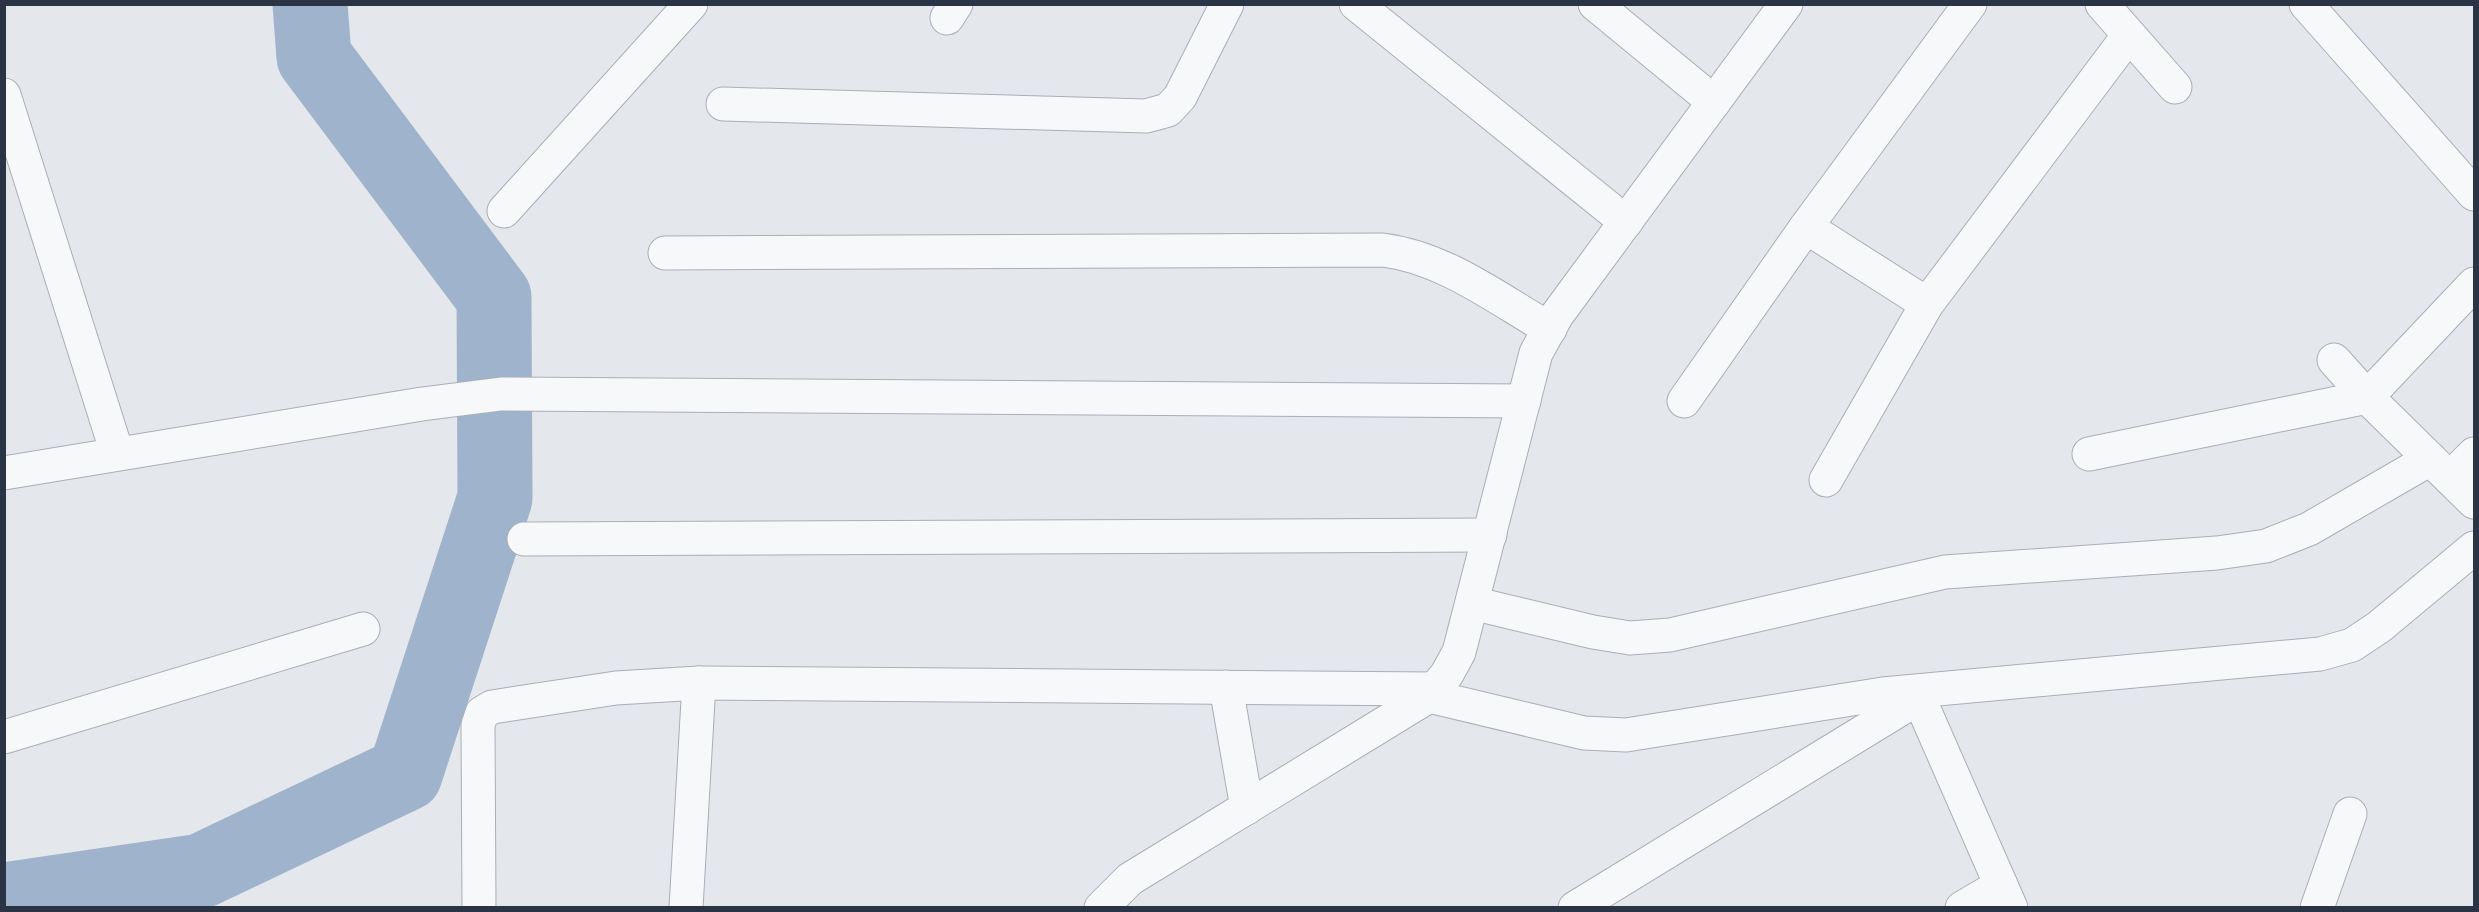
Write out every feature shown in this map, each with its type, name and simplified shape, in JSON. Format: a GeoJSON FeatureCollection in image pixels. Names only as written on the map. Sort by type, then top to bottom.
{"type":"FeatureCollection","features":[{"type":"Feature","properties":{"kind":"street"},"geometry":{"type":"LineString","coordinates":[[504,211],[691,4]]}},
{"type":"Feature","properties":{"kind":"street"},"geometry":{"type":"LineString","coordinates":[[723,104],[1146,116],[1168,110],[1180,97],[1227,4]]}},
{"type":"Feature","properties":{"kind":"street"},"geometry":{"type":"LineString","coordinates":[[1356,4],[1626,222]]}},
{"type":"Feature","properties":{"kind":"street"},"geometry":{"type":"LineString","coordinates":[[1595,4],[1714,102]]}},
{"type":"Feature","properties":{"kind":"street"},"geometry":{"type":"LineString","coordinates":[[1101,908],[1130,879],[1432,692],[1460,652],[1536,353],[1550,329],[1626,222],[1786,4]]}},
{"type":"Feature","properties":{"kind":"street"},"geometry":{"type":"LineString","coordinates":[[1684,401],[1806,227],[1970,4]]}},
{"type":"Feature","properties":{"kind":"street"},"geometry":{"type":"LineString","coordinates":[[2102,4],[2175,87]]}},
{"type":"Feature","properties":{"kind":"street"},"geometry":{"type":"LineString","coordinates":[[2307,4],[2475,194]]}},
{"type":"Feature","properties":{"kind":"street"},"geometry":{"type":"LineString","coordinates":[[1826,480],[1927,304],[2129,35]]}},
{"type":"Feature","properties":{"kind":"street"},"geometry":{"type":"LineString","coordinates":[[4,95],[117,453]]}},
{"type":"Feature","properties":{"kind":"street"},"geometry":{"type":"LineString","coordinates":[[1806,227],[1927,304]]}},
{"type":"Feature","properties":{"kind":"street"},"geometry":{"type":"LineString","coordinates":[[665,253],[1383,250],[1411,254],[1440,264],[1550,329]]}},
{"type":"Feature","properties":{"kind":"street"},"geometry":{"type":"LineString","coordinates":[[2090,454],[2367,397],[2475,284]]}},
{"type":"Feature","properties":{"kind":"street"},"geometry":{"type":"LineString","coordinates":[[2334,360],[2367,397],[2475,502]]}},
{"type":"Feature","properties":{"kind":"street"},"geometry":{"type":"LineString","coordinates":[[4,473],[422,404],[501,394],[1524,401]]}},
{"type":"Feature","properties":{"kind":"street"},"geometry":{"type":"LineString","coordinates":[[1472,603],[1593,632],[1630,638],[1670,635],[1945,572],[2217,554],[2266,546],[2475,454]]}},
{"type":"Feature","properties":{"kind":"street"},"geometry":{"type":"LineString","coordinates":[[524,539],[1490,535]]}},
{"type":"Feature","properties":{"kind":"street"},"geometry":{"type":"LineString","coordinates":[[479,908],[478,725],[482,713],[492,707],[616,688],[699,683],[1226,687],[1432,692],[1584,733],[1626,735],[1884,694],[1927,693],[2320,654],[2352,645],[2379,627],[2475,548]]}},
{"type":"Feature","properties":{"kind":"street"},"geometry":{"type":"LineString","coordinates":[[4,736],[363,629]]}},
{"type":"Feature","properties":{"kind":"street"},"geometry":{"type":"LineString","coordinates":[[686,908],[699,683]]}},
{"type":"Feature","properties":{"kind":"street"},"geometry":{"type":"LineString","coordinates":[[1226,687],[1246,808]]}},
{"type":"Feature","properties":{"kind":"street"},"geometry":{"type":"LineString","coordinates":[[1927,693],[2006,896],[1962,908]]}},
{"type":"Feature","properties":{"kind":"street"},"geometry":{"type":"LineString","coordinates":[[1575,908],[1927,693]]}},
{"type":"Feature","properties":{"kind":"street"},"geometry":{"type":"LineString","coordinates":[[2317,908],[2350,814]]}},
{"type":"Feature","properties":{"kind":"waterway"},"geometry":{"type":"LineString","coordinates":[[4,900],[201,871],[405,774],[495,498],[494,297],[314,57],[310,4]]}}]}
